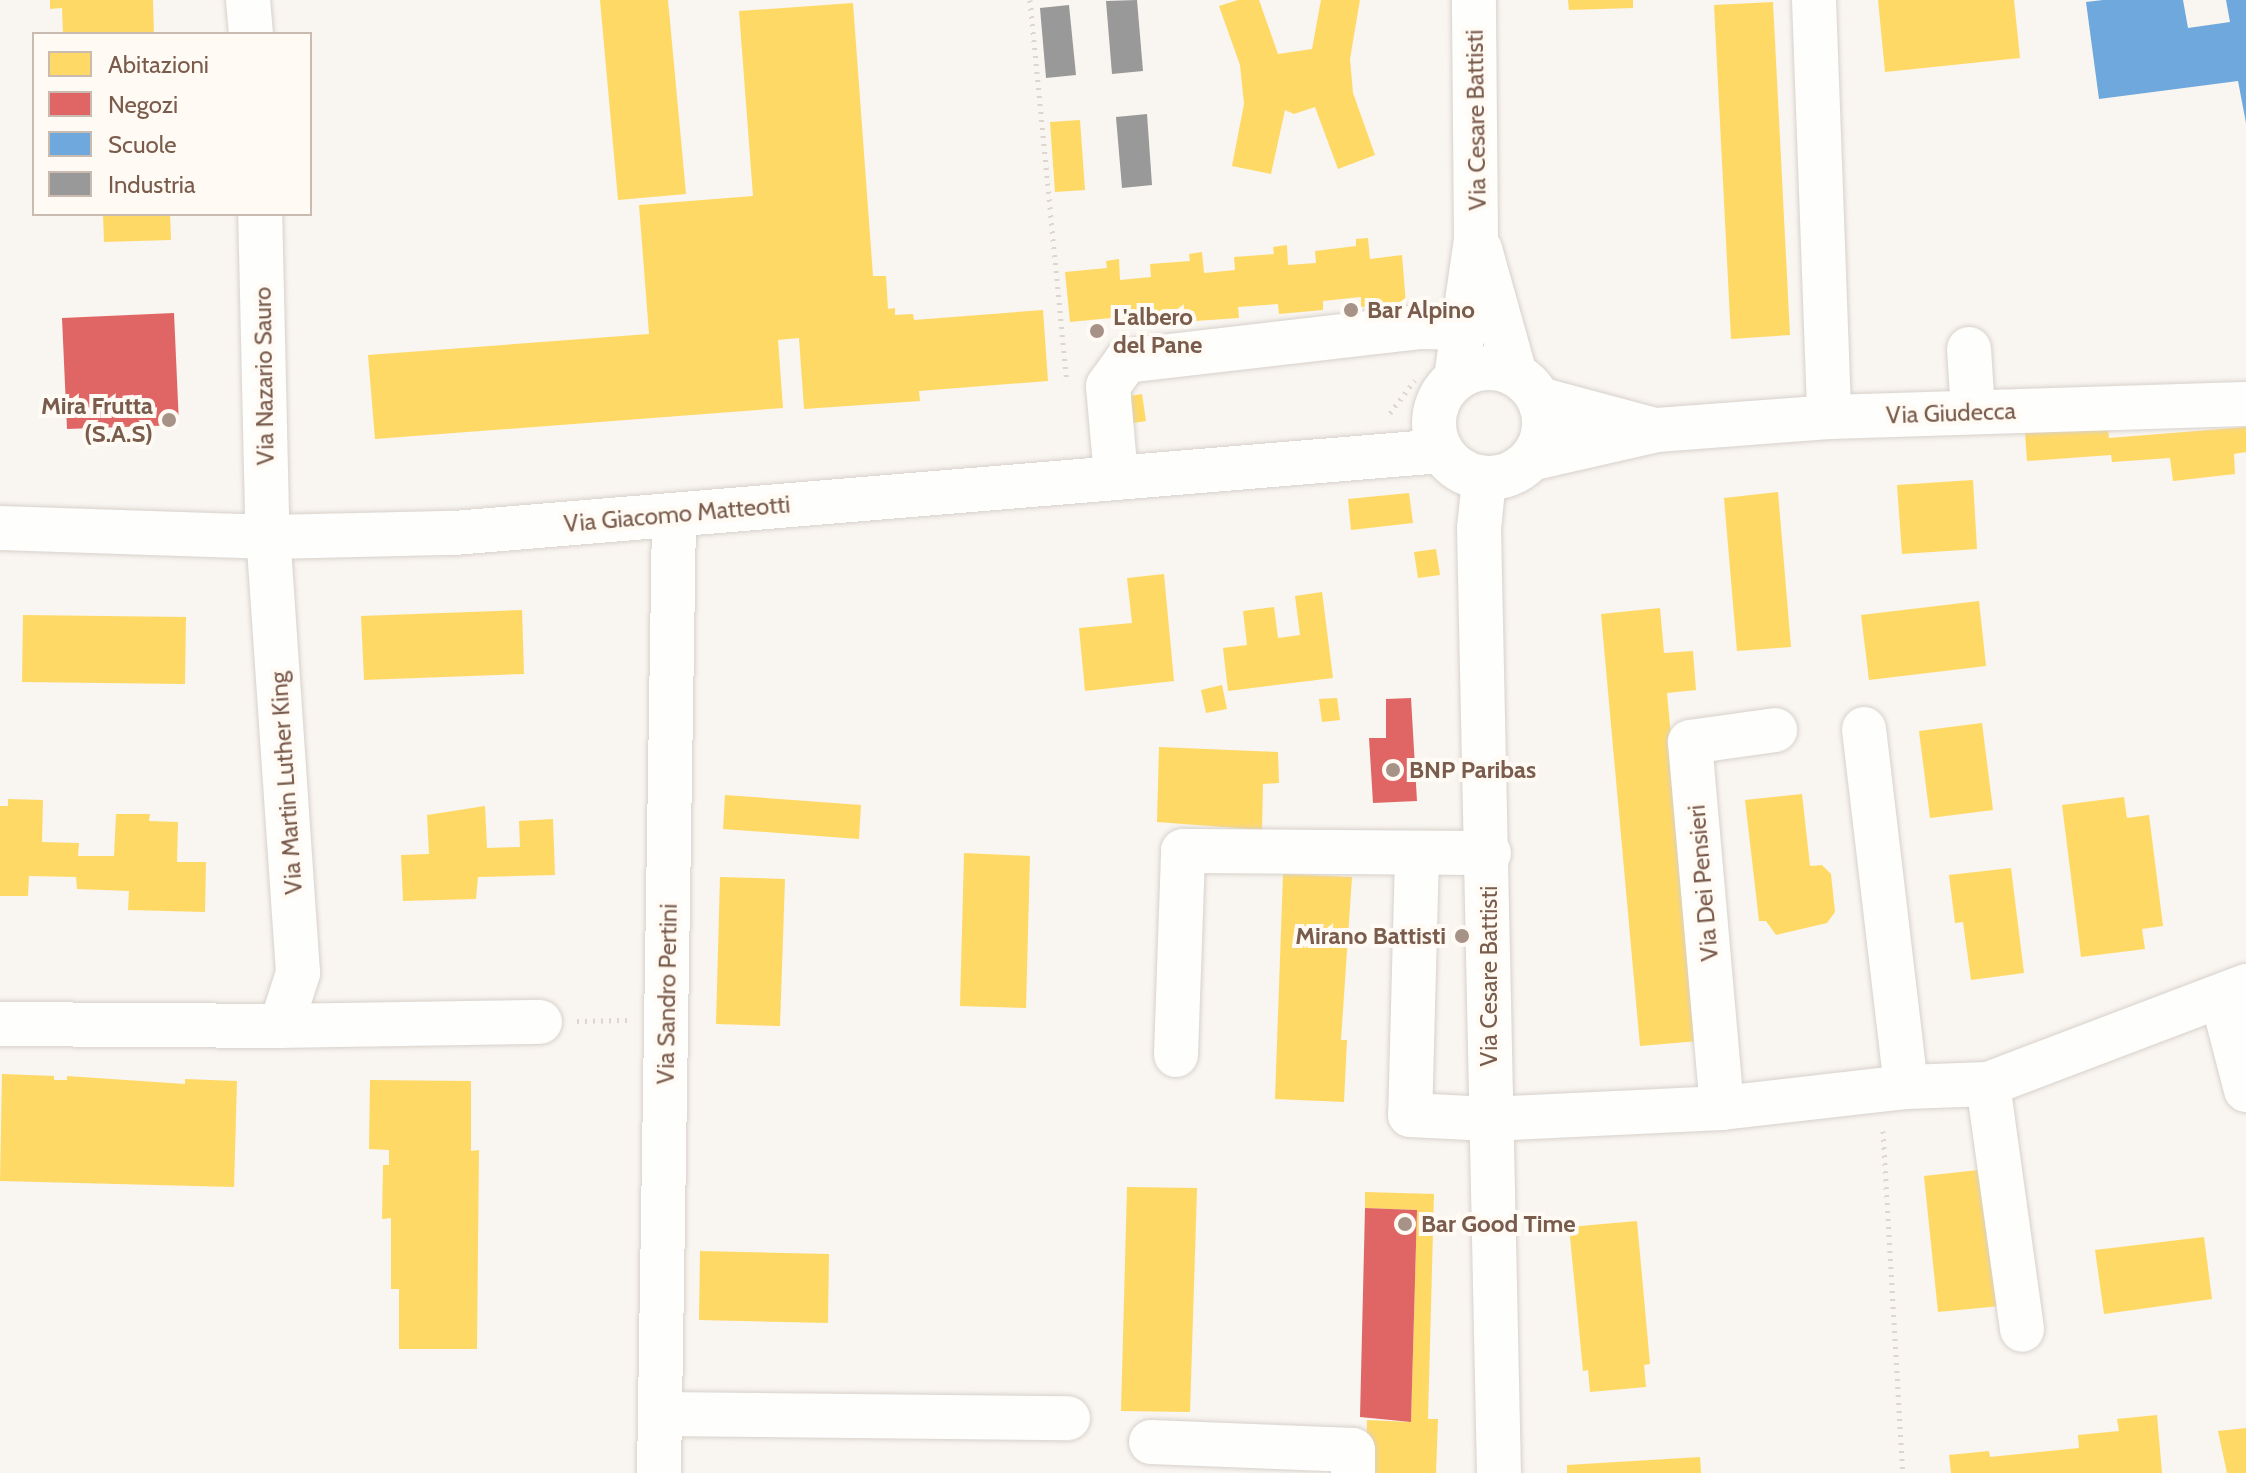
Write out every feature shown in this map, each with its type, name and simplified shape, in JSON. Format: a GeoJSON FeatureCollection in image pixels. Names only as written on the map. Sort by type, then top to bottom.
{"type":"FeatureCollection","features":[{"type":"Feature","properties":{"kind":"street"},"geometry":{"type":"LineString","coordinates":[[248,0],[251,32]]}},
{"type":"Feature","properties":{"kind":"street","name":"Via Cesare Battisti"},"geometry":{"type":"LineString","coordinates":[[1437,434],[1439,398],[1456,378],[1466,328],[1476,239],[1474,0]]}},
{"type":"Feature","properties":{"kind":"street"},"geometry":{"type":"LineString","coordinates":[[1814,0],[1829,417]]}},
{"type":"Feature","properties":{"kind":"street","name":"Via Nazario Sauro"},"geometry":{"type":"LineString","coordinates":[[260,216],[271,537]]}},
{"type":"Feature","properties":{"kind":"street","name":"Via Cesare Battisti"},"geometry":{"type":"LineString","coordinates":[[1476,239],[1544,427],[1534,458]]}},
{"type":"Feature","properties":{"kind":"street"},"geometry":{"type":"LineString","coordinates":[[1116,476],[1108,386],[1126,361],[1419,327],[1466,328]]}},
{"type":"Feature","properties":{"kind":"street"},"geometry":{"type":"LineString","coordinates":[[1969,349],[1973,411]]}},
{"type":"Feature","properties":{"kind":"street"},"geometry":{"type":"LineString","coordinates":[[1456,378],[1482,368],[1527,386]]}},
{"type":"Feature","properties":{"kind":"street","name":"Via Giudecca"},"geometry":{"type":"LineString","coordinates":[[1527,386],[1601,420],[1657,430]]}},
{"type":"Feature","properties":{"kind":"street","name":"Via Giudecca"},"geometry":{"type":"LineString","coordinates":[[1534,458],[1657,430],[1829,417],[2246,404]]}},
{"type":"Feature","properties":{"kind":"street"},"geometry":{"type":"LineString","coordinates":[[1437,434],[1452,465],[1484,480],[1502,477],[1534,458]]}},
{"type":"Feature","properties":{"kind":"street","name":"Via Giacomo Matteotti"},"geometry":{"type":"LineString","coordinates":[[0,528],[271,537],[454,533],[1353,455],[1437,434]]}},
{"type":"Feature","properties":{"kind":"street","name":"Via Cesare Battisti"},"geometry":{"type":"LineString","coordinates":[[1484,480],[1479,528],[1489,853],[1489,1119],[1499,1473]]}},
{"type":"Feature","properties":{"kind":"street","name":"Via Sandro Pertini"},"geometry":{"type":"LineString","coordinates":[[659,1473],[674,515]]}},
{"type":"Feature","properties":{"kind":"street","name":"Via Martin Luther King"},"geometry":{"type":"LineString","coordinates":[[271,537],[298,973],[281,1026]]}},
{"type":"Feature","properties":{"kind":"street"},"geometry":{"type":"LineString","coordinates":[[1864,729],[1893,1090]]}},
{"type":"Feature","properties":{"kind":"street","name":"Via Dei Pensieri"},"geometry":{"type":"LineString","coordinates":[[1722,1108],[1690,742],[1775,730]]}},
{"type":"Feature","properties":{"kind":"street"},"geometry":{"type":"LineString","coordinates":[[1176,1055],[1183,851],[1417,855],[1489,853]]}},
{"type":"Feature","properties":{"kind":"street"},"geometry":{"type":"LineString","coordinates":[[1417,855],[1410,1115],[1489,1119],[1722,1108],[1893,1090],[1988,1084],[2234,992],[2246,1090]]}},
{"type":"Feature","properties":{"kind":"street"},"geometry":{"type":"LineString","coordinates":[[0,1024],[281,1026],[540,1022]]}},
{"type":"Feature","properties":{"kind":"street"},"geometry":{"type":"LineString","coordinates":[[1988,1084],[2022,1330]]}},
{"type":"Feature","properties":{"kind":"street"},"geometry":{"type":"LineString","coordinates":[[660,1414],[1068,1418]]}},
{"type":"Feature","properties":{"kind":"street"},"geometry":{"type":"LineString","coordinates":[[1151,1442],[1353,1450],[1353,1473]]}},
{"type":"Feature","properties":{"kind":"path"},"geometry":{"type":"LineString","coordinates":[[1030,0],[1068,392]]}},
{"type":"Feature","properties":{"kind":"path"},"geometry":{"type":"LineString","coordinates":[[540,1022],[667,1020]]}},
{"type":"Feature","properties":{"kind":"path"},"geometry":{"type":"LineString","coordinates":[[1893,1090],[1903,1473]]}},
{"type":"Feature","properties":{"kind":"building: Abitazioni"},"geometry":{"type":"Polygon","coordinates":[[[50,0],[153,0],[154,32],[63,32],[62,8],[50,9],[50,0]]]}},
{"type":"Feature","properties":{"kind":"building: Abitazioni"},"geometry":{"type":"Polygon","coordinates":[[[600,0],[668,0],[686,194],[618,200],[600,0]]]}},
{"type":"Feature","properties":{"kind":"building: Abitazioni"},"geometry":{"type":"Polygon","coordinates":[[[1238,0],[1259,0],[1278,54],[1312,49],[1321,0],[1360,0],[1350,59],[1353,93],[1375,155],[1338,169],[1315,107],[1294,114],[1285,110],[1271,174],[1232,166],[1244,104],[1240,65],[1219,6],[1238,0]]]}},
{"type":"Feature","properties":{"kind":"building: Abitazioni"},"geometry":{"type":"Polygon","coordinates":[[[1568,0],[1633,0],[1633,8],[1569,10],[1568,0]]]}},
{"type":"Feature","properties":{"kind":"building: Abitazioni"},"geometry":{"type":"Polygon","coordinates":[[[1878,0],[2014,0],[2020,58],[1885,72],[1878,0]]]}},
{"type":"Feature","properties":{"kind":"building: Abitazioni"},"geometry":{"type":"Polygon","coordinates":[[[1773,2],[1790,335],[1731,339],[1714,5],[1773,2]]]}},
{"type":"Feature","properties":{"kind":"building: Abitazioni"},"geometry":{"type":"Polygon","coordinates":[[[853,3],[873,276],[886,276],[888,309],[895,308],[895,315],[913,314],[914,320],[1043,310],[1048,381],[919,391],[920,401],[804,409],[799,338],[778,340],[783,408],[375,439],[368,355],[649,334],[639,205],[753,196],[739,11],[853,3]]]}},
{"type":"Feature","properties":{"kind":"building: Abitazioni"},"geometry":{"type":"Polygon","coordinates":[[[1080,120],[1085,190],[1055,192],[1050,122],[1080,120]]]}},
{"type":"Feature","properties":{"kind":"building: Abitazioni"},"geometry":{"type":"Polygon","coordinates":[[[103,216],[170,216],[171,240],[104,242],[103,216]]]}},
{"type":"Feature","properties":{"kind":"building: Abitazioni"},"geometry":{"type":"Polygon","coordinates":[[[1368,238],[1370,259],[1402,255],[1406,304],[1361,307],[1361,297],[1323,301],[1323,310],[1279,314],[1278,304],[1238,307],[1239,318],[1195,321],[1194,311],[1155,314],[1155,325],[1112,328],[1111,318],[1070,322],[1065,272],[1107,268],[1106,261],[1119,259],[1120,280],[1151,277],[1150,264],[1190,261],[1189,254],[1202,252],[1204,273],[1235,270],[1234,257],[1274,254],[1273,247],[1287,245],[1288,265],[1316,263],[1315,251],[1356,246],[1356,239],[1368,238]]]}},
{"type":"Feature","properties":{"kind":"building: Abitazioni"},"geometry":{"type":"Polygon","coordinates":[[[1142,394],[1146,421],[1128,424],[1124,397],[1142,394]]]}},
{"type":"Feature","properties":{"kind":"building: Abitazioni"},"geometry":{"type":"Polygon","coordinates":[[[2108,427],[2109,438],[2246,427],[2246,452],[2234,454],[2235,474],[2173,481],[2170,458],[2112,462],[2111,455],[2027,461],[2025,432],[2108,427]]]}},
{"type":"Feature","properties":{"kind":"building: Abitazioni"},"geometry":{"type":"Polygon","coordinates":[[[1973,480],[1977,549],[1902,554],[1897,485],[1973,480]]]}},
{"type":"Feature","properties":{"kind":"building: Abitazioni"},"geometry":{"type":"Polygon","coordinates":[[[1778,492],[1791,647],[1737,651],[1724,498],[1778,492]]]}},
{"type":"Feature","properties":{"kind":"building: Abitazioni"},"geometry":{"type":"Polygon","coordinates":[[[1409,493],[1413,523],[1351,530],[1348,499],[1409,493]]]}},
{"type":"Feature","properties":{"kind":"building: Abitazioni"},"geometry":{"type":"Polygon","coordinates":[[[1436,549],[1440,575],[1418,578],[1414,552],[1436,549]]]}},
{"type":"Feature","properties":{"kind":"building: Abitazioni"},"geometry":{"type":"Polygon","coordinates":[[[1164,574],[1174,681],[1085,691],[1079,628],[1132,623],[1127,578],[1164,574]]]}},
{"type":"Feature","properties":{"kind":"building: Abitazioni"},"geometry":{"type":"Polygon","coordinates":[[[1322,592],[1333,678],[1228,691],[1223,648],[1247,645],[1243,611],[1274,607],[1278,638],[1300,635],[1295,596],[1322,592]]]}},
{"type":"Feature","properties":{"kind":"building: Abitazioni"},"geometry":{"type":"Polygon","coordinates":[[[1979,601],[1986,666],[1869,680],[1861,615],[1979,601]]]}},
{"type":"Feature","properties":{"kind":"building: Abitazioni"},"geometry":{"type":"Polygon","coordinates":[[[1660,608],[1664,653],[1693,651],[1696,690],[1667,693],[1699,1041],[1640,1046],[1601,614],[1660,608]]]}},
{"type":"Feature","properties":{"kind":"building: Abitazioni"},"geometry":{"type":"Polygon","coordinates":[[[522,610],[524,674],[364,680],[361,616],[522,610]]]}},
{"type":"Feature","properties":{"kind":"building: Abitazioni"},"geometry":{"type":"Polygon","coordinates":[[[23,615],[186,617],[185,684],[22,682],[23,615]]]}},
{"type":"Feature","properties":{"kind":"building: Abitazioni"},"geometry":{"type":"Polygon","coordinates":[[[1222,685],[1227,709],[1206,713],[1201,690],[1222,685]]]}},
{"type":"Feature","properties":{"kind":"building: Abitazioni"},"geometry":{"type":"Polygon","coordinates":[[[1337,698],[1340,720],[1322,722],[1319,699],[1337,698]]]}},
{"type":"Feature","properties":{"kind":"building: Abitazioni"},"geometry":{"type":"Polygon","coordinates":[[[1982,723],[1993,810],[1930,818],[1919,731],[1982,723]]]}},
{"type":"Feature","properties":{"kind":"building: Abitazioni"},"geometry":{"type":"Polygon","coordinates":[[[1159,747],[1278,752],[1279,783],[1263,784],[1262,830],[1157,822],[1159,747]]]}},
{"type":"Feature","properties":{"kind":"building: Abitazioni"},"geometry":{"type":"Polygon","coordinates":[[[1802,794],[1810,866],[1822,865],[1831,874],[1835,912],[1827,923],[1776,935],[1766,921],[1759,921],[1745,800],[1802,794]]]}},
{"type":"Feature","properties":{"kind":"building: Abitazioni"},"geometry":{"type":"Polygon","coordinates":[[[725,795],[861,805],[859,839],[723,829],[725,795]]]}},
{"type":"Feature","properties":{"kind":"building: Abitazioni"},"geometry":{"type":"Polygon","coordinates":[[[2124,797],[2127,818],[2149,815],[2163,926],[2142,929],[2145,949],[2081,957],[2062,805],[2124,797]]]}},
{"type":"Feature","properties":{"kind":"building: Abitazioni"},"geometry":{"type":"Polygon","coordinates":[[[8,799],[43,800],[42,842],[79,843],[78,856],[114,856],[116,814],[150,814],[149,821],[178,822],[177,862],[206,862],[205,912],[128,910],[129,891],[77,889],[76,877],[29,876],[28,896],[0,896],[0,806],[8,806],[8,799]]]}},
{"type":"Feature","properties":{"kind":"building: Abitazioni"},"geometry":{"type":"Polygon","coordinates":[[[485,806],[487,848],[520,847],[519,821],[553,819],[555,875],[478,877],[476,899],[403,901],[401,855],[429,854],[427,815],[485,806]]]}},
{"type":"Feature","properties":{"kind":"building: Abitazioni"},"geometry":{"type":"Polygon","coordinates":[[[964,853],[1030,856],[1026,1008],[960,1006],[964,853]]]}},
{"type":"Feature","properties":{"kind":"building: Abitazioni"},"geometry":{"type":"Polygon","coordinates":[[[2011,868],[2024,973],[1971,980],[1963,922],[1955,923],[1949,875],[2011,868]]]}},
{"type":"Feature","properties":{"kind":"building: Abitazioni"},"geometry":{"type":"Polygon","coordinates":[[[1283,874],[1352,877],[1341,1040],[1347,1040],[1344,1102],[1275,1099],[1283,874]]]}},
{"type":"Feature","properties":{"kind":"building: Abitazioni"},"geometry":{"type":"Polygon","coordinates":[[[720,877],[785,879],[780,1026],[716,1024],[720,877]]]}},
{"type":"Feature","properties":{"kind":"building: Abitazioni"},"geometry":{"type":"Polygon","coordinates":[[[2,1074],[54,1076],[54,1080],[67,1080],[67,1076],[185,1084],[185,1079],[237,1081],[234,1187],[0,1181],[2,1074]]]}},
{"type":"Feature","properties":{"kind":"building: Abitazioni"},"geometry":{"type":"Polygon","coordinates":[[[370,1080],[471,1081],[471,1151],[479,1150],[477,1349],[399,1349],[399,1289],[391,1289],[391,1218],[382,1219],[383,1165],[389,1165],[389,1150],[369,1149],[370,1080]]]}},
{"type":"Feature","properties":{"kind":"building: Abitazioni"},"geometry":{"type":"Polygon","coordinates":[[[1987,1169],[2000,1306],[1938,1312],[1924,1176],[1987,1169]]]}},
{"type":"Feature","properties":{"kind":"building: Abitazioni"},"geometry":{"type":"Polygon","coordinates":[[[1127,1187],[1197,1188],[1190,1412],[1121,1411],[1127,1187]]]}},
{"type":"Feature","properties":{"kind":"building: Abitazioni"},"geometry":{"type":"Polygon","coordinates":[[[1365,1192],[1434,1194],[1428,1419],[1438,1419],[1436,1473],[1366,1473],[1367,1420],[1411,1422],[1417,1210],[1365,1208],[1365,1192]]]}},
{"type":"Feature","properties":{"kind":"building: Abitazioni"},"geometry":{"type":"Polygon","coordinates":[[[1637,1221],[1650,1364],[1644,1365],[1646,1387],[1590,1392],[1588,1370],[1583,1371],[1569,1227],[1637,1221]]]}},
{"type":"Feature","properties":{"kind":"building: Abitazioni"},"geometry":{"type":"Polygon","coordinates":[[[2204,1237],[2212,1299],[2104,1314],[2095,1250],[2204,1237]]]}},
{"type":"Feature","properties":{"kind":"building: Abitazioni"},"geometry":{"type":"Polygon","coordinates":[[[700,1251],[829,1254],[828,1323],[699,1320],[700,1251]]]}},
{"type":"Feature","properties":{"kind":"building: Abitazioni"},"geometry":{"type":"Polygon","coordinates":[[[2157,1415],[2162,1473],[1951,1473],[1949,1455],[1989,1451],[1990,1457],[2079,1448],[2078,1435],[2119,1431],[2117,1419],[2157,1415]]]}},
{"type":"Feature","properties":{"kind":"building: Abitazioni"},"geometry":{"type":"Polygon","coordinates":[[[2246,1428],[2246,1473],[2227,1473],[2218,1431],[2246,1428]]]}},
{"type":"Feature","properties":{"kind":"building: Abitazioni"},"geometry":{"type":"Polygon","coordinates":[[[1700,1457],[1701,1473],[1567,1473],[1567,1465],[1700,1457]]]}},
{"type":"Feature","properties":{"kind":"building: Negozi"},"geometry":{"type":"Polygon","coordinates":[[[174,313],[179,425],[67,429],[62,318],[174,313]]]}},
{"type":"Feature","properties":{"kind":"building: Negozi","name":"BNP Paribas"},"geometry":{"type":"Polygon","coordinates":[[[1411,698],[1417,801],[1373,803],[1369,738],[1386,738],[1386,699],[1411,698]]]}},
{"type":"Feature","properties":{"kind":"building: Negozi"},"geometry":{"type":"Polygon","coordinates":[[[1365,1208],[1417,1210],[1411,1422],[1360,1417],[1365,1208]]]}},
{"type":"Feature","properties":{"kind":"building: Scuole"},"geometry":{"type":"Polygon","coordinates":[[[2183,0],[2188,28],[2230,22],[2226,0],[2246,0],[2246,123],[2238,81],[2099,99],[2086,2],[2183,0]]]}},
{"type":"Feature","properties":{"kind":"building: Industria"},"geometry":{"type":"Polygon","coordinates":[[[1137,0],[1143,71],[1112,74],[1106,1],[1137,0]]]}},
{"type":"Feature","properties":{"kind":"building: Industria"},"geometry":{"type":"Polygon","coordinates":[[[1069,5],[1076,75],[1046,78],[1040,8],[1069,5]]]}},
{"type":"Feature","properties":{"kind":"building: Industria"},"geometry":{"type":"Polygon","coordinates":[[[1147,114],[1152,185],[1122,188],[1116,117],[1147,114]]]}},
{"type":"Feature","properties":{"kind":"place","name":"Bar Alpino"},"geometry":{"type":"Point","coordinates":[1351,310]}},
{"type":"Feature","properties":{"kind":"place","name":"L'albero del Pane"},"geometry":{"type":"Point","coordinates":[1097,331]}},
{"type":"Feature","properties":{"kind":"place","name":"Mira Frutta (S.A.S)"},"geometry":{"type":"Point","coordinates":[169,420]}},
{"type":"Feature","properties":{"kind":"place","name":"BNP Paribas"},"geometry":{"type":"Point","coordinates":[1393,770]}},
{"type":"Feature","properties":{"kind":"place","name":"Mirano Battisti"},"geometry":{"type":"Point","coordinates":[1462,936]}},
{"type":"Feature","properties":{"kind":"place","name":"Bar Good Time"},"geometry":{"type":"Point","coordinates":[1405,1224]}}]}
